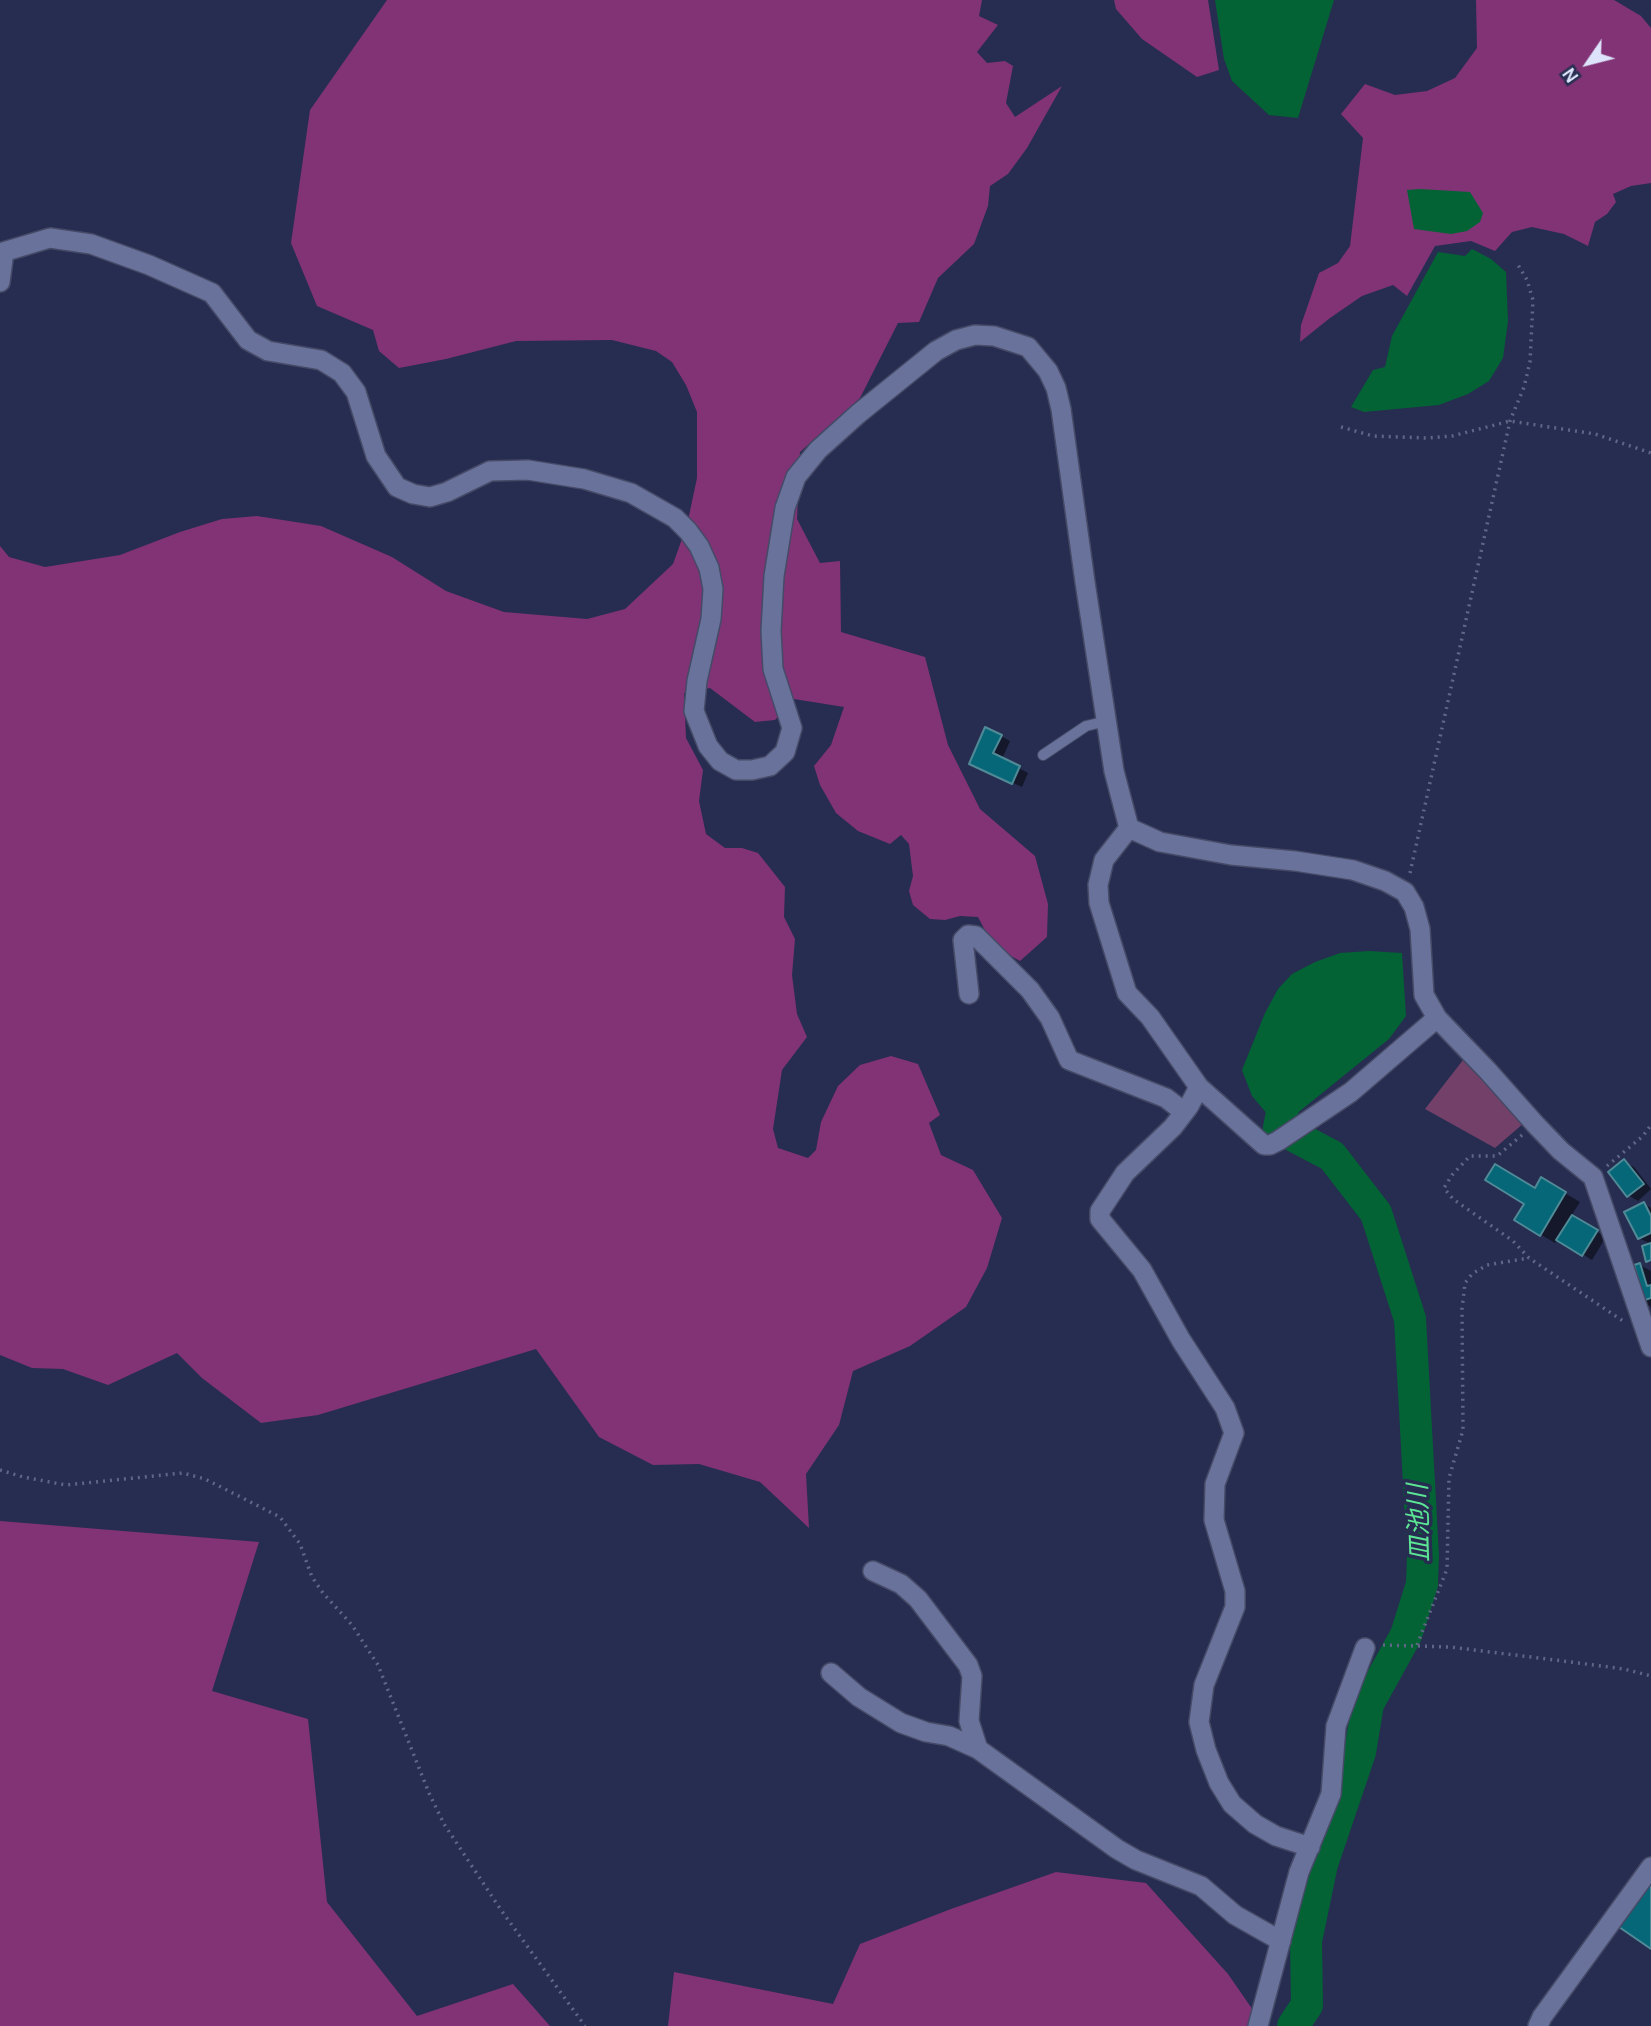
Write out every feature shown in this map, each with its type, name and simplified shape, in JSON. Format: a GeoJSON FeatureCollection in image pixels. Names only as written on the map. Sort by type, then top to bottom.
{"type":"FeatureCollection","features":[{"type":"Feature","properties":{"kind":"street"},"geometry":{"type":"LineString","coordinates":[[0,282],[2,253],[50,238],[91,244],[149,264],[212,293],[248,340],[268,351],[321,360],[342,373],[356,392],[376,456],[397,487],[413,494],[430,496],[447,492],[490,471],[528,470],[584,479],[631,493],[674,518],[699,546],[709,568],[713,589],[711,619],[697,681],[694,710],[708,746],[720,761],[736,770],[770,766],[785,751],[792,728],[773,669],[771,631],[774,576],[785,508],[796,477],[818,450],[936,351],[956,340],[975,335],[1013,340],[1028,347],[1048,371],[1056,388],[1114,771],[1129,828]]}},
{"type":"Feature","properties":{"kind":"street"},"geometry":{"type":"LineString","coordinates":[[1129,828],[1160,842],[1231,855],[1353,870],[1385,881],[1405,892],[1414,908],[1420,929],[1424,995],[1437,1018],[1535,1124],[1561,1152],[1593,1177],[1648,1341]]}},
{"type":"Feature","properties":{"kind":"street"},"geometry":{"type":"LineString","coordinates":[[1129,828],[1104,860],[1098,885],[1098,903],[1127,993],[1150,1017],[1199,1087],[1264,1145],[1278,1141],[1350,1092],[1437,1018]]}},
{"type":"Feature","properties":{"kind":"street"},"geometry":{"type":"LineString","coordinates":[[969,994],[963,940],[968,934],[976,936],[1030,990],[1051,1018],[1069,1060],[1166,1098],[1184,1112]]}},
{"type":"Feature","properties":{"kind":"street"},"geometry":{"type":"LineString","coordinates":[[1199,1087],[1173,1127],[1125,1173],[1100,1211],[1100,1219],[1142,1270],[1181,1340],[1225,1408],[1234,1433],[1215,1484],[1213,1520],[1234,1591],[1235,1607],[1204,1685],[1199,1722],[1206,1750],[1219,1783],[1232,1804],[1255,1824],[1276,1836],[1310,1847]]}},
{"type":"Feature","properties":{"kind":"street"},"geometry":{"type":"LineString","coordinates":[[873,1571],[901,1584],[918,1599],[968,1665],[972,1676],[969,1721],[978,1749]]}},
{"type":"Feature","properties":{"kind":"street"},"geometry":{"type":"LineString","coordinates":[[1258,2026],[1300,1872],[1331,1794],[1336,1726],[1365,1648]]}},
{"type":"Feature","properties":{"kind":"street"},"geometry":{"type":"LineString","coordinates":[[831,1673],[859,1697],[901,1723],[926,1732],[949,1736],[978,1749],[1117,1849],[1136,1860],[1201,1886],[1235,1915],[1281,1941]]}},
{"type":"Feature","properties":{"kind":"street"},"geometry":{"type":"LineString","coordinates":[[1538,2026],[1651,1867]]}},
{"type":"Feature","properties":{"kind":"lane"},"geometry":{"type":"LineString","coordinates":[[1043,754],[1086,726],[1108,721]]}},
{"type":"Feature","properties":{"kind":"path"},"geometry":{"type":"LineString","coordinates":[[1405,892],[1510,421],[1524,387],[1530,362],[1533,300],[1518,265]]}},
{"type":"Feature","properties":{"kind":"path"},"geometry":{"type":"LineString","coordinates":[[1341,427],[1373,436],[1427,438],[1452,436],[1510,421],[1595,434],[1651,453]]}},
{"type":"Feature","properties":{"kind":"path"},"geometry":{"type":"LineString","coordinates":[[1535,1124],[1497,1156],[1470,1156],[1444,1188],[1453,1199],[1513,1241],[1529,1258],[1648,1341]]}},
{"type":"Feature","properties":{"kind":"path"},"geometry":{"type":"LineString","coordinates":[[1593,1177],[1643,1136],[1651,1125]]}},
{"type":"Feature","properties":{"kind":"path"},"geometry":{"type":"LineString","coordinates":[[1416,1645],[1447,1569],[1449,1478],[1463,1430],[1462,1301],[1465,1283],[1472,1274],[1487,1265],[1529,1258]]}},
{"type":"Feature","properties":{"kind":"path"},"geometry":{"type":"LineString","coordinates":[[0,1470],[66,1485],[183,1474],[205,1479],[280,1517],[300,1544],[312,1577],[352,1625],[378,1665],[444,1824],[501,1910],[585,2026]]}},
{"type":"Feature","properties":{"kind":"path"},"geometry":{"type":"LineString","coordinates":[[1390,1644],[1563,1661],[1624,1669],[1651,1676]]}},
{"type":"Feature","properties":{"kind":"shaded area"},"geometry":{"type":"Polygon","coordinates":[[[387,0],[982,0],[979,16],[998,25],[977,52],[987,63],[1005,61],[1013,66],[1006,103],[1015,117],[1062,86],[1027,148],[1008,174],[990,186],[988,206],[974,244],[938,278],[919,322],[898,323],[860,398],[800,452],[797,519],[820,563],[840,561],[841,632],[925,657],[948,745],[980,809],[1035,856],[1048,904],[1047,937],[1020,961],[990,940],[978,917],[930,919],[913,905],[909,891],[913,876],[909,844],[901,835],[890,844],[858,831],[836,813],[820,785],[814,766],[831,745],[844,707],[794,699],[775,720],[755,722],[710,688],[684,693],[686,738],[703,770],[699,801],[706,834],[725,848],[742,848],[758,853],[785,887],[784,917],[795,939],[792,975],[797,1014],[807,1037],[782,1070],[773,1129],[778,1148],[808,1158],[816,1150],[821,1122],[838,1086],[860,1065],[891,1056],[918,1064],[940,1115],[929,1123],[941,1155],[973,1170],[1002,1218],[987,1268],[966,1307],[910,1346],[853,1371],[839,1425],[806,1474],[809,1528],[760,1482],[699,1464],[653,1465],[599,1437],[536,1349],[318,1415],[261,1423],[202,1378],[177,1353],[108,1385],[63,1369],[32,1368],[0,1355],[0,546],[9,557],[45,567],[120,555],[222,519],[257,516],[321,526],[392,557],[446,591],[504,612],[587,619],[625,609],[673,564],[687,525],[697,478],[697,412],[686,385],[672,362],[656,351],[612,340],[516,341],[399,368],[379,351],[373,330],[317,306],[291,243],[310,110],[387,0]]]}},
{"type":"Feature","properties":{"kind":"shaded area"},"geometry":{"type":"Polygon","coordinates":[[[1114,0],[1208,0],[1219,70],[1197,77],[1142,39],[1116,9],[1114,0]]]}},
{"type":"Feature","properties":{"kind":"shaded area"},"geometry":{"type":"Polygon","coordinates":[[[1215,0],[1334,0],[1298,118],[1269,115],[1232,81],[1224,59],[1215,0]]]}},
{"type":"Feature","properties":{"kind":"shaded area"},"geometry":{"type":"Polygon","coordinates":[[[1476,0],[1614,0],[1641,16],[1651,28],[1651,183],[1631,186],[1613,194],[1616,202],[1607,214],[1595,222],[1588,246],[1564,234],[1532,227],[1512,232],[1495,251],[1471,241],[1435,246],[1407,296],[1393,285],[1362,296],[1300,342],[1301,325],[1319,273],[1338,263],[1350,246],[1363,138],[1341,114],[1365,84],[1395,95],[1427,91],[1455,78],[1477,48],[1476,0]]]}},
{"type":"Feature","properties":{"kind":"shaded area"},"geometry":{"type":"Polygon","coordinates":[[[1407,190],[1470,192],[1483,213],[1480,222],[1467,231],[1451,234],[1414,229],[1407,190]]]}},
{"type":"Feature","properties":{"kind":"shaded area"},"geometry":{"type":"Polygon","coordinates":[[[1472,249],[1491,259],[1506,272],[1508,321],[1503,358],[1489,381],[1468,394],[1439,405],[1364,412],[1351,407],[1373,370],[1385,367],[1392,336],[1438,252],[1465,256],[1472,249]]]}},
{"type":"Feature","properties":{"kind":"shaded area"},"geometry":{"type":"Polygon","coordinates":[[[1340,953],[1402,953],[1406,1016],[1389,1039],[1279,1128],[1252,1096],[1242,1070],[1265,1013],[1278,989],[1292,974],[1340,953]]]}},
{"type":"Feature","properties":{"kind":"shaded area"},"geometry":{"type":"Polygon","coordinates":[[[1463,1060],[1482,1076],[1524,1123],[1495,1148],[1425,1109],[1463,1060]]]}},
{"type":"Feature","properties":{"kind":"shaded area"},"geometry":{"type":"Polygon","coordinates":[[[0,1521],[259,1542],[212,1691],[308,1719],[327,1902],[417,2016],[513,1984],[550,2026],[0,2026],[0,1521]]]}},
{"type":"Feature","properties":{"kind":"shaded area"},"geometry":{"type":"Polygon","coordinates":[[[1056,1872],[1146,1883],[1228,1974],[1264,2026],[668,2026],[674,1972],[833,2004],[860,1944],[1056,1872]]]}},
{"type":"Feature","properties":{"kind":"building"},"geometry":{"type":"Polygon","coordinates":[[[985,727],[1002,735],[993,753],[1020,766],[1012,784],[969,764],[985,727]]]}},
{"type":"Feature","properties":{"kind":"building"},"geometry":{"type":"Polygon","coordinates":[[[1624,1159],[1644,1184],[1627,1197],[1608,1172],[1624,1159]]]}},
{"type":"Feature","properties":{"kind":"building"},"geometry":{"type":"Polygon","coordinates":[[[1495,1164],[1535,1188],[1541,1177],[1566,1192],[1540,1236],[1514,1220],[1524,1204],[1485,1180],[1495,1164]]]}},
{"type":"Feature","properties":{"kind":"building"},"geometry":{"type":"Polygon","coordinates":[[[1644,1202],[1651,1216],[1651,1233],[1638,1239],[1624,1212],[1644,1202]]]}},
{"type":"Feature","properties":{"kind":"building"},"geometry":{"type":"Polygon","coordinates":[[[1572,1215],[1598,1230],[1582,1256],[1556,1240],[1572,1215]]]}},
{"type":"Feature","properties":{"kind":"building"},"geometry":{"type":"Polygon","coordinates":[[[1651,1243],[1651,1260],[1646,1262],[1642,1246],[1651,1243]]]}},
{"type":"Feature","properties":{"kind":"building"},"geometry":{"type":"Polygon","coordinates":[[[1640,1263],[1647,1286],[1651,1285],[1651,1298],[1639,1302],[1639,1282],[1634,1265],[1640,1263]]]}},
{"type":"Feature","properties":{"kind":"building"},"geometry":{"type":"Polygon","coordinates":[[[1648,1884],[1651,1886],[1651,1949],[1619,1927],[1648,1884]]]}},
{"type":"Feature","properties":{"kind":"waterway","name":"皿池川"},"geometry":{"type":"LineString","coordinates":[[1283,1108],[1279,1128],[1332,1156],[1376,1213],[1410,1319],[1423,1556],[1422,1584],[1406,1635],[1368,1704],[1360,1752],[1322,1864],[1306,1941],[1307,2005],[1293,2026]]}}]}
